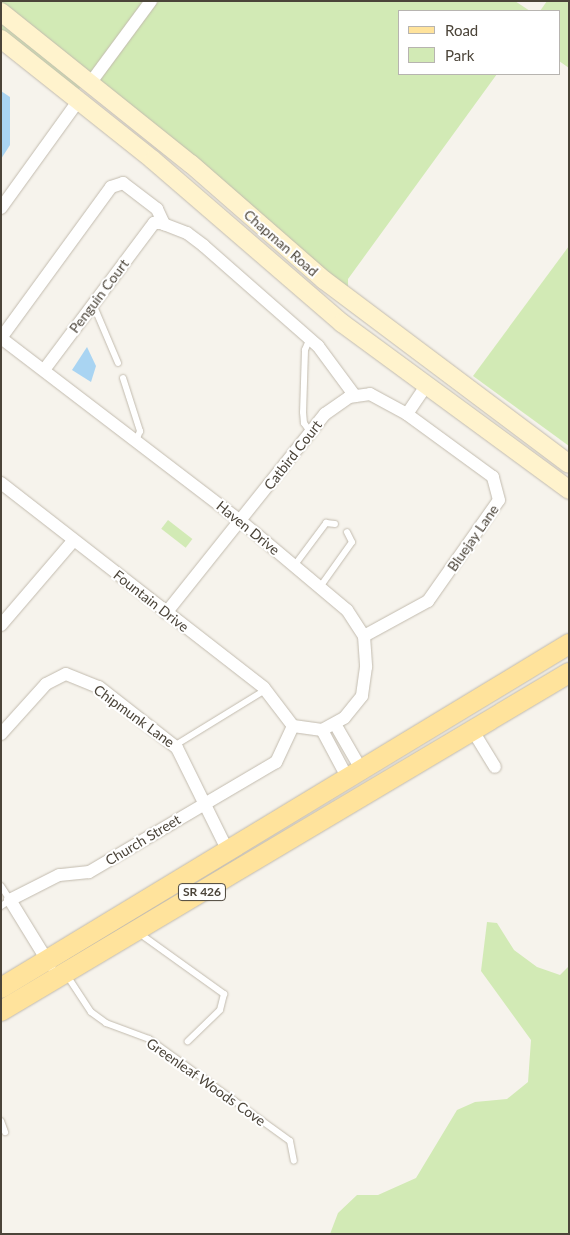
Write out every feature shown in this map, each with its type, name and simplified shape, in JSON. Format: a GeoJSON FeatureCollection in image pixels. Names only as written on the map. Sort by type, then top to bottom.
{"type":"FeatureCollection","features":[{"type":"Feature","properties":{"kind":"main road","name":"SR 426"},"geometry":{"type":"LineString","coordinates":[[1,988],[569,644]]}},
{"type":"Feature","properties":{"kind":"main road","name":"SR 426"},"geometry":{"type":"LineString","coordinates":[[1,1011],[569,673]]}},
{"type":"Feature","properties":{"kind":"street"},"geometry":{"type":"LineString","coordinates":[[1,208],[91,82],[152,1]]}},
{"type":"Feature","properties":{"kind":"street","name":"Chapman Road"},"geometry":{"type":"LineString","coordinates":[[1,12],[91,82],[324,280],[569,464]]}},
{"type":"Feature","properties":{"kind":"street","name":"Chapman Road"},"geometry":{"type":"LineString","coordinates":[[1,39],[78,100],[342,323],[569,490]]}},
{"type":"Feature","properties":{"kind":"street"},"geometry":{"type":"LineString","coordinates":[[1,338],[111,187],[123,183],[157,208],[159,224],[187,233],[310,338],[332,362],[355,396],[370,394],[407,414],[426,386]]}},
{"type":"Feature","properties":{"kind":"street","name":"Penguin Court"},"geometry":{"type":"LineString","coordinates":[[44,370],[93,304],[159,224]]}},
{"type":"Feature","properties":{"kind":"street","name":"Haven Drive"},"geometry":{"type":"LineString","coordinates":[[1,338],[242,522],[347,610],[364,636],[366,667],[362,696],[335,724]]}},
{"type":"Feature","properties":{"kind":"street","name":"Catbird Court"},"geometry":{"type":"LineString","coordinates":[[166,613],[242,522],[325,414],[355,396]]}},
{"type":"Feature","properties":{"kind":"street","name":"Bluejay Lane"},"geometry":{"type":"LineString","coordinates":[[364,636],[428,601],[499,500],[493,477],[407,414]]}},
{"type":"Feature","properties":{"kind":"street","name":"Fountain Drive"},"geometry":{"type":"LineString","coordinates":[[1,483],[265,690],[293,726]]}},
{"type":"Feature","properties":{"kind":"street"},"geometry":{"type":"LineString","coordinates":[[1,626],[73,541]]}},
{"type":"Feature","properties":{"kind":"street","name":"Chipmunk Lane"},"geometry":{"type":"LineString","coordinates":[[1,734],[46,684],[66,674],[99,687],[174,746],[202,804],[228,851]]}},
{"type":"Feature","properties":{"kind":"street"},"geometry":{"type":"LineString","coordinates":[[293,726],[322,730],[335,724],[354,773]]}},
{"type":"Feature","properties":{"kind":"street","name":"Church Street"},"geometry":{"type":"LineString","coordinates":[[6,903],[59,874],[89,872],[276,762],[293,726]]}},
{"type":"Feature","properties":{"kind":"street"},"geometry":{"type":"LineString","coordinates":[[322,730],[354,773]]}},
{"type":"Feature","properties":{"kind":"street"},"geometry":{"type":"LineString","coordinates":[[473,731],[495,767]]}},
{"type":"Feature","properties":{"kind":"street"},"geometry":{"type":"LineString","coordinates":[[6,903],[47,960],[62,975]]}},
{"type":"Feature","properties":{"kind":"lane"},"geometry":{"type":"LineString","coordinates":[[93,304],[118,363]]}},
{"type":"Feature","properties":{"kind":"lane"},"geometry":{"type":"LineString","coordinates":[[310,338],[305,350],[302,412],[304,423],[310,433]]}},
{"type":"Feature","properties":{"kind":"lane"},"geometry":{"type":"LineString","coordinates":[[123,378],[140,431],[136,442]]}},
{"type":"Feature","properties":{"kind":"lane"},"geometry":{"type":"LineString","coordinates":[[294,566],[326,523],[336,524]]}},
{"type":"Feature","properties":{"kind":"lane"},"geometry":{"type":"LineString","coordinates":[[320,587],[352,542],[347,532]]}},
{"type":"Feature","properties":{"kind":"lane"},"geometry":{"type":"LineString","coordinates":[[174,746],[265,690]]}},
{"type":"Feature","properties":{"kind":"lane"},"geometry":{"type":"LineString","coordinates":[[1,886],[6,903]]}},
{"type":"Feature","properties":{"kind":"lane"},"geometry":{"type":"LineString","coordinates":[[136,931],[224,994],[220,1010],[188,1041]]}},
{"type":"Feature","properties":{"kind":"lane","name":"Greenleaf Woods Cove"},"geometry":{"type":"LineString","coordinates":[[62,975],[91,1012],[106,1023],[149,1039],[290,1142],[294,1161]]}},
{"type":"Feature","properties":{"kind":"lane"},"geometry":{"type":"LineString","coordinates":[[1,1121],[5,1132]]}},
{"type":"Feature","properties":{"kind":"green space"},"geometry":{"type":"Polygon","coordinates":[[[1,1],[145,1],[91,74],[1,5],[1,1]]]}},
{"type":"Feature","properties":{"kind":"green space"},"geometry":{"type":"Polygon","coordinates":[[[158,1],[515,1],[528,10],[398,10],[398,75],[496,75],[348,279],[348,290],[99,80],[158,1]]]}},
{"type":"Feature","properties":{"kind":"green space"},"geometry":{"type":"Polygon","coordinates":[[[547,1],[569,1],[569,68],[560,62],[560,10],[541,10],[547,1]]]}},
{"type":"Feature","properties":{"kind":"green space"},"geometry":{"type":"Polygon","coordinates":[[[1,20],[83,83],[78,91],[1,31],[1,20]]]}},
{"type":"Feature","properties":{"kind":"green space"},"geometry":{"type":"Polygon","coordinates":[[[569,246],[569,446],[473,376],[569,246]]]}},
{"type":"Feature","properties":{"kind":"green space"},"geometry":{"type":"Polygon","coordinates":[[[168,520],[192,539],[186,548],[161,529],[168,520]]]}},
{"type":"Feature","properties":{"kind":"green space"},"geometry":{"type":"Polygon","coordinates":[[[487,922],[497,923],[514,950],[537,967],[560,975],[569,966],[569,1234],[330,1234],[338,1213],[357,1195],[378,1195],[416,1178],[457,1110],[475,1102],[507,1099],[528,1082],[531,1040],[481,971],[487,922]]]}},
{"type":"Feature","properties":{"kind":"water"},"geometry":{"type":"Polygon","coordinates":[[[1,91],[10,97],[10,145],[1,159],[1,91]]]}},
{"type":"Feature","properties":{"kind":"water"},"geometry":{"type":"Polygon","coordinates":[[[87,347],[96,366],[91,382],[72,370],[87,347]]]}}]}
